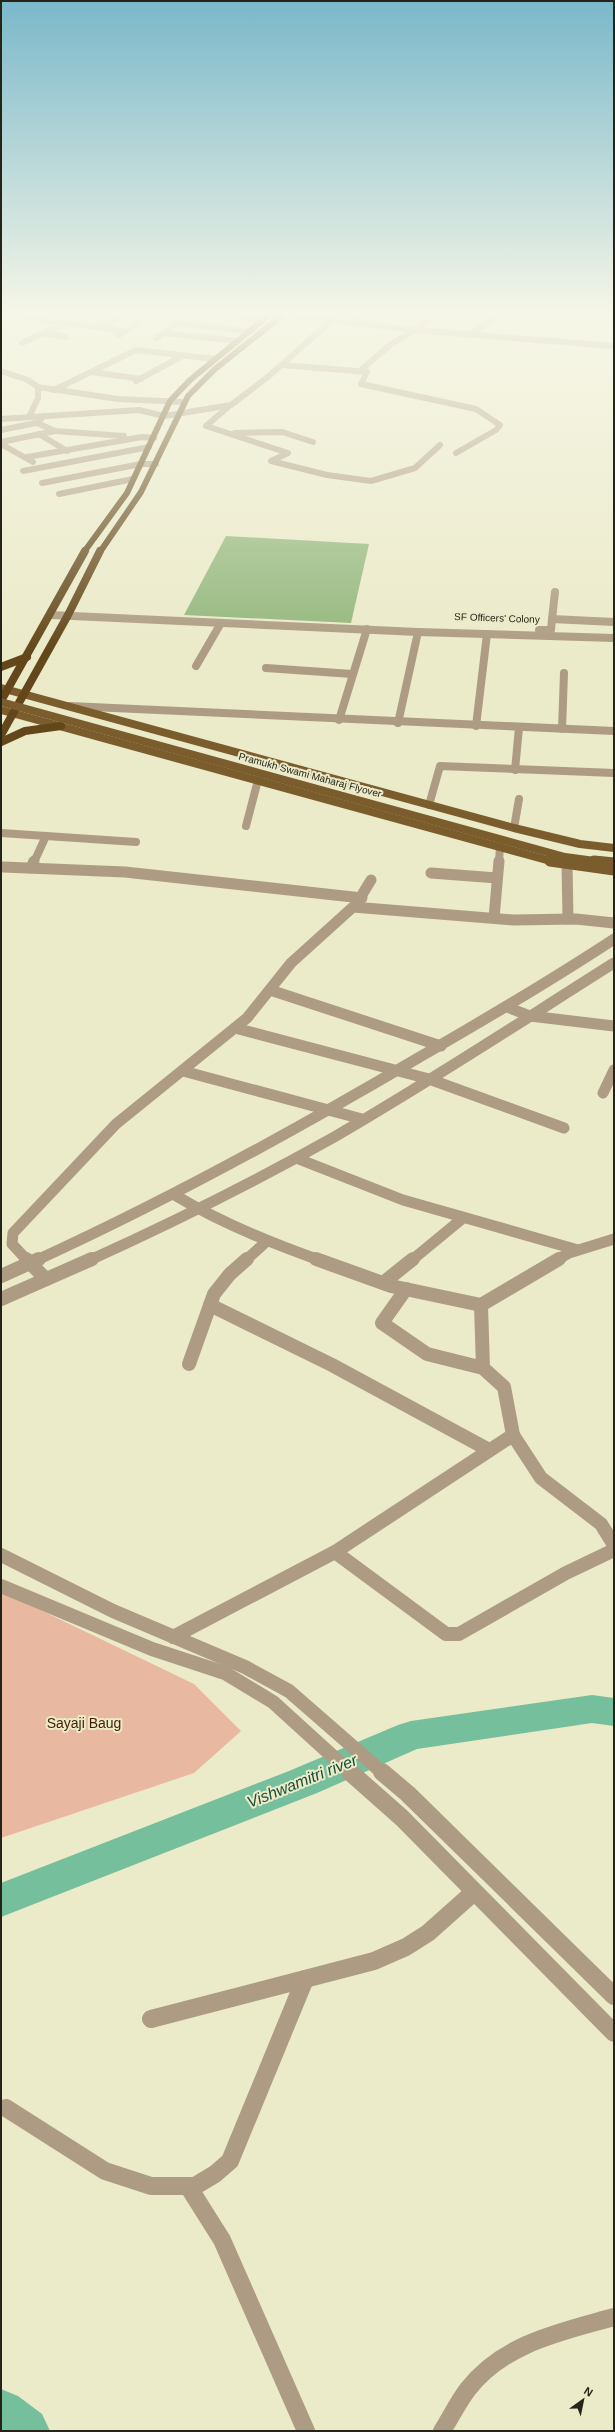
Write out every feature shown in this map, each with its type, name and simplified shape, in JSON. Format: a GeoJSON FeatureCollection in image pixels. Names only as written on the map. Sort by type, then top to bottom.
{"type":"FeatureCollection","features":[{"type":"Feature","properties":{"kind":"highway"},"geometry":{"type":"LineString","coordinates":[[1,701],[3,691],[27,657],[81,556],[111,517],[133,479],[160,424]]}},
{"type":"Feature","properties":{"kind":"highway"},"geometry":{"type":"LineString","coordinates":[[1,735],[68,615],[97,556],[133,505],[156,464],[174,424]]}},
{"type":"Feature","properties":{"kind":"highway"},"geometry":{"type":"LineString","coordinates":[[1,667],[27,657]]}},
{"type":"Feature","properties":{"kind":"highway"},"geometry":{"type":"LineString","coordinates":[[1,742],[25,731],[61,726]]}},
{"type":"Feature","properties":{"kind":"main road"},"geometry":{"type":"LineString","coordinates":[[3,691],[25,694],[514,828],[580,844],[614,848]]}},
{"type":"Feature","properties":{"kind":"main road","name":"Pramukh Swami Maharaj Flyover"},"geometry":{"type":"LineString","coordinates":[[3,691],[570,850],[614,856]]}},
{"type":"Feature","properties":{"kind":"main road","name":"Pramukh Swami Maharaj Flyover"},"geometry":{"type":"LineString","coordinates":[[1,701],[565,857],[614,863]]}},
{"type":"Feature","properties":{"kind":"main road"},"geometry":{"type":"LineString","coordinates":[[1,710],[567,864],[614,870]]}},
{"type":"Feature","properties":{"kind":"street"},"geometry":{"type":"LineString","coordinates":[[1,430],[29,424]]}},
{"type":"Feature","properties":{"kind":"street"},"geometry":{"type":"LineString","coordinates":[[40,424],[55,431]]}},
{"type":"Feature","properties":{"kind":"street"},"geometry":{"type":"LineString","coordinates":[[207,424],[228,434],[288,453],[271,461],[327,475],[365,481],[382,479],[415,468],[440,445]]}},
{"type":"Feature","properties":{"kind":"street"},"geometry":{"type":"LineString","coordinates":[[456,453],[496,430],[499,424]]}},
{"type":"Feature","properties":{"kind":"street"},"geometry":{"type":"LineString","coordinates":[[1,443],[55,431],[154,438]]}},
{"type":"Feature","properties":{"kind":"street"},"geometry":{"type":"LineString","coordinates":[[228,434],[282,432],[314,442]]}},
{"type":"Feature","properties":{"kind":"street"},"geometry":{"type":"LineString","coordinates":[[39,434],[67,451]]}},
{"type":"Feature","properties":{"kind":"street"},"geometry":{"type":"LineString","coordinates":[[27,457],[142,437]]}},
{"type":"Feature","properties":{"kind":"street"},"geometry":{"type":"LineString","coordinates":[[1,443],[27,457],[41,468]]}},
{"type":"Feature","properties":{"kind":"street"},"geometry":{"type":"LineString","coordinates":[[23,471],[149,447]]}},
{"type":"Feature","properties":{"kind":"street"},"geometry":{"type":"LineString","coordinates":[[80,461],[98,472]]}},
{"type":"Feature","properties":{"kind":"street"},"geometry":{"type":"LineString","coordinates":[[42,482],[141,464],[156,464]]}},
{"type":"Feature","properties":{"kind":"street"},"geometry":{"type":"LineString","coordinates":[[59,494],[133,479]]}},
{"type":"Feature","properties":{"kind":"street"},"geometry":{"type":"LineString","coordinates":[[555,592],[552,619],[614,622]]}},
{"type":"Feature","properties":{"kind":"street"},"geometry":{"type":"LineString","coordinates":[[51,614],[418,632],[614,638]]}},
{"type":"Feature","properties":{"kind":"street","name":"SF Officers' Colony"},"geometry":{"type":"LineString","coordinates":[[431,626],[551,630],[552,619]]}},
{"type":"Feature","properties":{"kind":"street"},"geometry":{"type":"LineString","coordinates":[[196,666],[221,622]]}},
{"type":"Feature","properties":{"kind":"street"},"geometry":{"type":"LineString","coordinates":[[338,720],[367,629]]}},
{"type":"Feature","properties":{"kind":"street"},"geometry":{"type":"LineString","coordinates":[[398,723],[418,632]]}},
{"type":"Feature","properties":{"kind":"street"},"geometry":{"type":"LineString","coordinates":[[476,726],[486,634]]}},
{"type":"Feature","properties":{"kind":"street"},"geometry":{"type":"LineString","coordinates":[[266,668],[352,674]]}},
{"type":"Feature","properties":{"kind":"street"},"geometry":{"type":"LineString","coordinates":[[562,729],[564,672]]}},
{"type":"Feature","properties":{"kind":"street"},"geometry":{"type":"LineString","coordinates":[[67,706],[398,723],[614,731]]}},
{"type":"Feature","properties":{"kind":"street"},"geometry":{"type":"LineString","coordinates":[[515,770],[519,728]]}},
{"type":"Feature","properties":{"kind":"street"},"geometry":{"type":"LineString","coordinates":[[429,805],[440,766],[614,774]]}},
{"type":"Feature","properties":{"kind":"street"},"geometry":{"type":"LineString","coordinates":[[246,826],[258,780]]}},
{"type":"Feature","properties":{"kind":"street"},"geometry":{"type":"LineString","coordinates":[[514,828],[519,799]]}},
{"type":"Feature","properties":{"kind":"street"},"geometry":{"type":"LineString","coordinates":[[1,833],[136,842]]}},
{"type":"Feature","properties":{"kind":"street"},"geometry":{"type":"LineString","coordinates":[[30,868],[46,836]]}},
{"type":"Feature","properties":{"kind":"street"},"geometry":{"type":"LineString","coordinates":[[494,918],[500,846]]}},
{"type":"Feature","properties":{"kind":"street"},"geometry":{"type":"LineString","coordinates":[[567,864],[568,919]]}},
{"type":"Feature","properties":{"kind":"street"},"geometry":{"type":"LineString","coordinates":[[3,868],[125,872],[362,898]]}},
{"type":"Feature","properties":{"kind":"street"},"geometry":{"type":"LineString","coordinates":[[431,873],[498,878]]}},
{"type":"Feature","properties":{"kind":"street"},"geometry":{"type":"LineString","coordinates":[[46,1280],[12,1244],[11,1238],[13,1233],[116,1124],[247,1018],[291,963],[362,898],[372,880]]}},
{"type":"Feature","properties":{"kind":"street"},"geometry":{"type":"LineString","coordinates":[[353,907],[494,918],[568,919],[614,923]]}},
{"type":"Feature","properties":{"kind":"street"},"geometry":{"type":"LineString","coordinates":[[1,1276],[173,1194],[332,1111],[558,977],[614,940]]}},
{"type":"Feature","properties":{"kind":"street"},"geometry":{"type":"LineString","coordinates":[[1,1299],[46,1280],[198,1209],[296,1158],[429,1079],[614,963]]}},
{"type":"Feature","properties":{"kind":"street"},"geometry":{"type":"LineString","coordinates":[[270,990],[441,1046]]}},
{"type":"Feature","properties":{"kind":"street"},"geometry":{"type":"LineString","coordinates":[[507,1007],[530,1016],[614,1026]]}},
{"type":"Feature","properties":{"kind":"street"},"geometry":{"type":"LineString","coordinates":[[235,1028],[429,1079],[564,1128]]}},
{"type":"Feature","properties":{"kind":"street"},"geometry":{"type":"LineString","coordinates":[[603,1093],[614,1070]]}},
{"type":"Feature","properties":{"kind":"street"},"geometry":{"type":"LineString","coordinates":[[182,1071],[362,1119]]}},
{"type":"Feature","properties":{"kind":"street"},"geometry":{"type":"LineString","coordinates":[[296,1158],[403,1200],[578,1250]]}},
{"type":"Feature","properties":{"kind":"street"},"geometry":{"type":"LineString","coordinates":[[173,1194],[198,1209],[267,1241],[383,1283],[481,1305],[569,1253],[614,1239]]}},
{"type":"Feature","properties":{"kind":"street"},"geometry":{"type":"LineString","coordinates":[[383,1283],[463,1218]]}},
{"type":"Feature","properties":{"kind":"street"},"geometry":{"type":"LineString","coordinates":[[189,1364],[210,1305],[222,1282],[267,1241]]}},
{"type":"Feature","properties":{"kind":"street"},"geometry":{"type":"LineString","coordinates":[[406,1289],[382,1323],[427,1354],[483,1368],[504,1387],[514,1435],[541,1478],[601,1524],[614,1545]]}},
{"type":"Feature","properties":{"kind":"street"},"geometry":{"type":"LineString","coordinates":[[210,1305],[332,1365],[489,1450]]}},
{"type":"Feature","properties":{"kind":"street"},"geometry":{"type":"LineString","coordinates":[[481,1305],[483,1368]]}},
{"type":"Feature","properties":{"kind":"street"},"geometry":{"type":"LineString","coordinates":[[173,1636],[335,1552],[514,1435]]}},
{"type":"Feature","properties":{"kind":"street"},"geometry":{"type":"LineString","coordinates":[[335,1552],[446,1634],[459,1634],[566,1573],[614,1550]]}},
{"type":"Feature","properties":{"kind":"street"},"geometry":{"type":"LineString","coordinates":[[1,1555],[113,1611],[245,1667],[290,1691],[408,1794],[614,1996]]}},
{"type":"Feature","properties":{"kind":"street"},"geometry":{"type":"LineString","coordinates":[[1,1586],[152,1649],[225,1673],[273,1702],[402,1818],[614,2033]]}},
{"type":"Feature","properties":{"kind":"street"},"geometry":{"type":"LineString","coordinates":[[151,2019],[374,1961],[406,1947],[428,1933],[474,1892]]}},
{"type":"Feature","properties":{"kind":"street"},"geometry":{"type":"LineString","coordinates":[[6,2108],[105,2171],[151,2186],[195,2186],[215,2174],[230,2161],[305,1979]]}},
{"type":"Feature","properties":{"kind":"street"},"geometry":{"type":"LineString","coordinates":[[188,2186],[222,2240],[306,2431]]}},
{"type":"Feature","properties":{"kind":"street"},"geometry":{"type":"LineString","coordinates":[[442,2431],[469,2389],[498,2359],[533,2339],[614,2317]]}},
{"type":"Feature","properties":{"kind":"green space","name":"Sayaji Baug"},"geometry":{"type":"Polygon","coordinates":[[[1,1591],[194,1684],[241,1731],[194,1773],[1,1838],[1,1591]]]}},
{"type":"Feature","properties":{"kind":"building"},"geometry":{"type":"Polygon","coordinates":[[[226,536],[369,544],[351,623],[184,615],[226,536]]]}},
{"type":"Feature","properties":{"kind":"waterway","name":"Vishwamitri river"},"geometry":{"type":"LineString","coordinates":[[1,1900],[303,1782],[411,1735],[592,1709],[614,1712]]}},
{"type":"Feature","properties":{"kind":"waterway","name":"Vishwamitri river"},"geometry":{"type":"LineString","coordinates":[[1,2413],[25,2431]]}}]}
